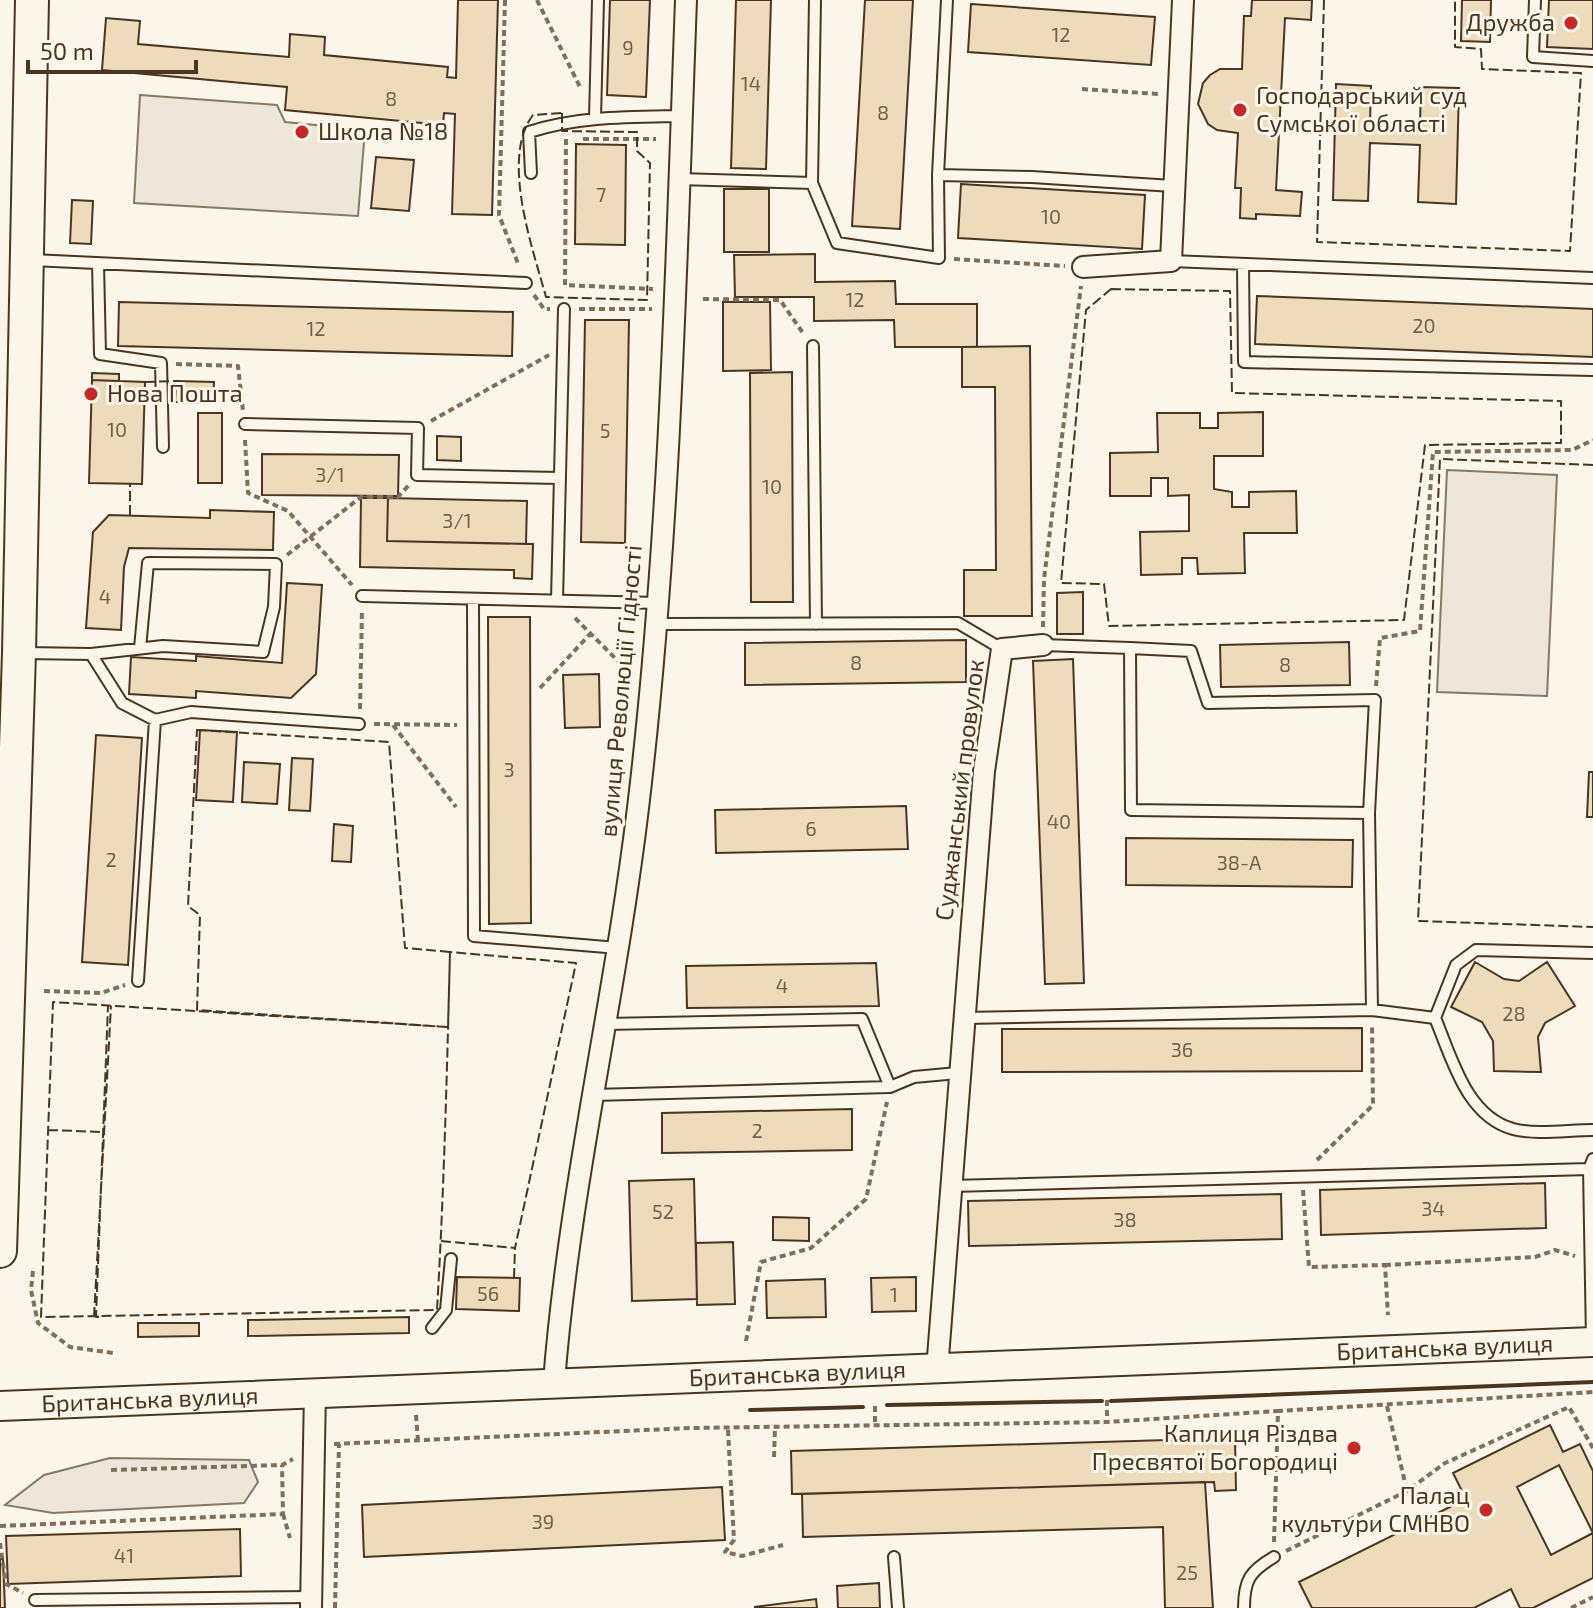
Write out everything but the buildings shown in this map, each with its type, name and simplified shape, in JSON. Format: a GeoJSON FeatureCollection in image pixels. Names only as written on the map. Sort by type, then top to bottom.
{"type":"FeatureCollection","features":[{"type":"Feature","properties":{"kind":"main road"},"geometry":{"type":"LineString","coordinates":[[0,1251],[19,653],[32,0]]}},
{"type":"Feature","properties":{"kind":"main road","name":"Британська вулиця"},"geometry":{"type":"LineString","coordinates":[[0,1406],[1592,1342]]}},
{"type":"Feature","properties":{"kind":"street","name":"вулиця Революції Гідності"},"geometry":{"type":"LineString","coordinates":[[554,1382],[593,1095],[638,810],[657,624],[686,0]]}},
{"type":"Feature","properties":{"kind":"street"},"geometry":{"type":"LineString","coordinates":[[1083,267],[1171,261],[1183,0]]}},
{"type":"Feature","properties":{"kind":"street","name":"Суджанський провулок"},"geometry":{"type":"LineString","coordinates":[[937,1370],[962,1018],[984,771],[1002,649],[1043,645]]}},
{"type":"Feature","properties":{"kind":"street"},"geometry":{"type":"LineString","coordinates":[[311,1603],[315,1391]]}},
{"type":"Feature","properties":{"kind":"lane"},"geometry":{"type":"LineString","coordinates":[[595,118],[598,0]]}},
{"type":"Feature","properties":{"kind":"lane"},"geometry":{"type":"LineString","coordinates":[[815,0],[812,183],[837,243],[939,258],[938,175],[947,0]]}},
{"type":"Feature","properties":{"kind":"lane"},"geometry":{"type":"LineString","coordinates":[[1535,0],[1533,57],[1593,61]]}},
{"type":"Feature","properties":{"kind":"lane"},"geometry":{"type":"LineString","coordinates":[[531,173],[529,132],[562,122],[595,118],[681,116]]}},
{"type":"Feature","properties":{"kind":"lane"},"geometry":{"type":"LineString","coordinates":[[938,175],[1173,186]]}},
{"type":"Feature","properties":{"kind":"lane"},"geometry":{"type":"LineString","coordinates":[[679,179],[812,183]]}},
{"type":"Feature","properties":{"kind":"lane"},"geometry":{"type":"LineString","coordinates":[[28,260],[526,283]]}},
{"type":"Feature","properties":{"kind":"lane"},"geometry":{"type":"LineString","coordinates":[[1171,261],[1593,278]]}},
{"type":"Feature","properties":{"kind":"lane"},"geometry":{"type":"LineString","coordinates":[[98,263],[100,354],[161,363],[163,447]]}},
{"type":"Feature","properties":{"kind":"lane"},"geometry":{"type":"LineString","coordinates":[[1243,264],[1244,362],[1593,370]]}},
{"type":"Feature","properties":{"kind":"lane"},"geometry":{"type":"LineString","coordinates":[[557,600],[564,309]]}},
{"type":"Feature","properties":{"kind":"lane"},"geometry":{"type":"LineString","coordinates":[[813,346],[816,624]]}},
{"type":"Feature","properties":{"kind":"lane"},"geometry":{"type":"LineString","coordinates":[[245,424],[418,428],[417,475],[560,478]]}},
{"type":"Feature","properties":{"kind":"lane"},"geometry":{"type":"LineString","coordinates":[[19,653],[91,654],[163,646],[263,652],[274,607],[276,564],[148,563],[140,648]]}},
{"type":"Feature","properties":{"kind":"lane"},"geometry":{"type":"LineString","coordinates":[[362,596],[658,603]]}},
{"type":"Feature","properties":{"kind":"lane"},"geometry":{"type":"LineString","coordinates":[[473,600],[474,936],[618,948]]}},
{"type":"Feature","properties":{"kind":"lane"},"geometry":{"type":"LineString","coordinates":[[657,624],[958,623],[1002,649]]}},
{"type":"Feature","properties":{"kind":"lane"},"geometry":{"type":"LineString","coordinates":[[1043,645],[1191,651],[1208,703],[1375,700],[1369,813],[1372,1010]]}},
{"type":"Feature","properties":{"kind":"lane"},"geometry":{"type":"LineString","coordinates":[[1130,648],[1131,810],[1369,813]]}},
{"type":"Feature","properties":{"kind":"lane"},"geometry":{"type":"LineString","coordinates":[[91,654],[122,703],[155,720],[191,712],[359,724]]}},
{"type":"Feature","properties":{"kind":"lane"},"geometry":{"type":"LineString","coordinates":[[138,981],[155,720]]}},
{"type":"Feature","properties":{"kind":"lane"},"geometry":{"type":"LineString","coordinates":[[1593,953],[1476,950],[1456,965],[1435,1018],[1463,1085],[1485,1117],[1514,1129],[1593,1130]]}},
{"type":"Feature","properties":{"kind":"lane"},"geometry":{"type":"LineString","coordinates":[[962,1018],[1372,1010],[1435,1018]]}},
{"type":"Feature","properties":{"kind":"lane"},"geometry":{"type":"LineString","coordinates":[[605,1024],[862,1019],[890,1087]]}},
{"type":"Feature","properties":{"kind":"lane"},"geometry":{"type":"LineString","coordinates":[[593,1095],[890,1087],[914,1077],[958,1073]]}},
{"type":"Feature","properties":{"kind":"lane"},"geometry":{"type":"LineString","coordinates":[[951,1186],[1591,1164],[1592,1342]]}},
{"type":"Feature","properties":{"kind":"lane"},"geometry":{"type":"LineString","coordinates":[[432,1328],[446,1310],[451,1259]]}},
{"type":"Feature","properties":{"kind":"lane"},"geometry":{"type":"LineString","coordinates":[[894,1557],[898,1608]]}},
{"type":"Feature","properties":{"kind":"lane"},"geometry":{"type":"LineString","coordinates":[[1244,1608],[1244,1588],[1251,1571],[1274,1557]]}},
{"type":"Feature","properties":{"kind":"lane"},"geometry":{"type":"LineString","coordinates":[[35,1600],[311,1603]]}},
{"type":"Feature","properties":{"kind":"path"},"geometry":{"type":"LineString","coordinates":[[505,0],[499,215],[526,283],[544,309],[652,309]]}},
{"type":"Feature","properties":{"kind":"path"},"geometry":{"type":"LineString","coordinates":[[537,0],[595,118]]}},
{"type":"Feature","properties":{"kind":"path"},"geometry":{"type":"LineString","coordinates":[[1082,89],[1178,95]]}},
{"type":"Feature","properties":{"kind":"path"},"geometry":{"type":"LineString","coordinates":[[653,289],[565,285],[566,139],[656,139]]}},
{"type":"Feature","properties":{"kind":"path"},"geometry":{"type":"LineString","coordinates":[[939,258],[1083,267],[1044,579],[1043,645]]}},
{"type":"Feature","properties":{"kind":"path"},"geometry":{"type":"LineString","coordinates":[[703,299],[780,300],[813,346]]}},
{"type":"Feature","properties":{"kind":"path"},"geometry":{"type":"LineString","coordinates":[[418,428],[563,348]]}},
{"type":"Feature","properties":{"kind":"path"},"geometry":{"type":"LineString","coordinates":[[161,363],[238,366],[245,424],[248,493],[288,511],[362,596],[359,724],[473,725]]}},
{"type":"Feature","properties":{"kind":"path"},"geometry":{"type":"LineString","coordinates":[[1375,700],[1380,638],[1420,631],[1433,452],[1572,450],[1593,440]]}},
{"type":"Feature","properties":{"kind":"path"},"geometry":{"type":"LineString","coordinates":[[276,564],[361,497],[398,497],[417,475]]}},
{"type":"Feature","properties":{"kind":"path"},"geometry":{"type":"LineString","coordinates":[[557,600],[630,673]]}},
{"type":"Feature","properties":{"kind":"path"},"geometry":{"type":"LineString","coordinates":[[540,688],[591,633]]}},
{"type":"Feature","properties":{"kind":"path"},"geometry":{"type":"LineString","coordinates":[[393,724],[427,773],[473,827]]}},
{"type":"Feature","properties":{"kind":"path"},"geometry":{"type":"LineString","coordinates":[[44,991],[101,993],[138,981]]}},
{"type":"Feature","properties":{"kind":"path"},"geometry":{"type":"LineString","coordinates":[[746,1341],[761,1262],[811,1248],[866,1199],[890,1087]]}},
{"type":"Feature","properties":{"kind":"path"},"geometry":{"type":"LineString","coordinates":[[1385,1265],[1535,1257],[1555,1250],[1575,1254]]}},
{"type":"Feature","properties":{"kind":"path"},"geometry":{"type":"LineString","coordinates":[[33,1271],[31,1290],[38,1323],[70,1347],[113,1353]]}},
{"type":"Feature","properties":{"kind":"path"},"geometry":{"type":"LineString","coordinates":[[1387,1287],[1388,1315]]}},
{"type":"Feature","properties":{"kind":"path"},"geometry":{"type":"LineString","coordinates":[[111,1470],[282,1465],[316,1445],[691,1428],[1107,1422],[1593,1392]]}},
{"type":"Feature","properties":{"kind":"path"},"geometry":{"type":"LineString","coordinates":[[1567,1394],[1569,1407],[1593,1448]]}},
{"type":"Feature","properties":{"kind":"path"},"geometry":{"type":"LineString","coordinates":[[1107,1400],[1107,1422]]}},
{"type":"Feature","properties":{"kind":"path"},"geometry":{"type":"LineString","coordinates":[[875,1406],[875,1425]]}},
{"type":"Feature","properties":{"kind":"path"},"geometry":{"type":"LineString","coordinates":[[1387,1406],[1407,1491]]}},
{"type":"Feature","properties":{"kind":"path"},"geometry":{"type":"LineString","coordinates":[[1278,1411],[1274,1557],[1407,1491],[1445,1463],[1569,1407]]}},
{"type":"Feature","properties":{"kind":"path"},"geometry":{"type":"LineString","coordinates":[[774,1457],[775,1427]]}},
{"type":"Feature","properties":{"kind":"path"},"geometry":{"type":"LineString","coordinates":[[728,1429],[734,1540],[725,1552],[742,1556],[783,1545]]}},
{"type":"Feature","properties":{"kind":"path"},"geometry":{"type":"LineString","coordinates":[[335,1608],[339,1444]]}},
{"type":"Feature","properties":{"kind":"path"},"geometry":{"type":"LineString","coordinates":[[0,1526],[283,1514],[282,1465]]}},
{"type":"Feature","properties":{"kind":"path"},"geometry":{"type":"LineString","coordinates":[[0,1543],[6,1584],[35,1600]]}},
{"type":"Feature","properties":{"kind":"path"},"geometry":{"type":"LineString","coordinates":[[1571,1608],[1593,1597]]}},
{"type":"Feature","properties":{"kind":"shaded area"},"geometry":{"type":"Polygon","coordinates":[[[140,95],[277,105],[285,122],[365,130],[358,216],[134,203],[140,95]]]}},
{"type":"Feature","properties":{"kind":"shaded area"},"geometry":{"type":"Polygon","coordinates":[[[1447,470],[1557,475],[1547,696],[1437,692],[1447,470]]]}},
{"type":"Feature","properties":{"kind":"shaded area"},"geometry":{"type":"Polygon","coordinates":[[[110,1458],[249,1460],[258,1482],[244,1503],[53,1513],[5,1505],[44,1475],[110,1458]]]}},
{"type":"Feature","properties":{"kind":"fence"},"geometry":{"type":"LineString","coordinates":[[1324,0],[1317,242],[1570,251],[1581,73],[1482,69],[1481,49],[1455,47],[1455,0]]}},
{"type":"Feature","properties":{"kind":"fence"},"geometry":{"type":"LineString","coordinates":[[562,113],[562,131],[637,132],[637,151],[650,163],[647,300],[546,297],[522,204],[519,155],[524,133],[533,115],[562,113]]}},
{"type":"Feature","properties":{"kind":"fence"},"geometry":{"type":"LineString","coordinates":[[1111,289],[1230,291],[1232,393],[1561,401],[1561,443],[1425,445],[1404,620],[1109,626],[1104,584],[1061,583],[1086,310],[1111,289]]}},
{"type":"Feature","properties":{"kind":"fence"},"geometry":{"type":"LineString","coordinates":[[145,382],[176,381]]}},
{"type":"Feature","properties":{"kind":"fence"},"geometry":{"type":"LineString","coordinates":[[1593,465],[1440,459],[1418,921],[1593,927]]}},
{"type":"Feature","properties":{"kind":"fence"},"geometry":{"type":"LineString","coordinates":[[130,484],[130,515]]}},
{"type":"Feature","properties":{"kind":"fence"},"geometry":{"type":"LineString","coordinates":[[197,730],[389,742],[405,948],[450,952],[448,1027],[197,1010],[200,915],[188,906],[197,730]]}},
{"type":"Feature","properties":{"kind":"fence"},"geometry":{"type":"LineString","coordinates":[[441,1241],[515,1248],[576,963],[450,952],[448,1041],[437,1310],[41,1317],[53,1002],[448,1027]]}},
{"type":"Feature","properties":{"kind":"fence"},"geometry":{"type":"LineString","coordinates":[[99,1317],[96,1317],[108,1006]]}},
{"type":"Feature","properties":{"kind":"fence"},"geometry":{"type":"LineString","coordinates":[[94,1317],[111,1006]]}},
{"type":"Feature","properties":{"kind":"fence"},"geometry":{"type":"LineString","coordinates":[[48,1130],[103,1132]]}},
{"type":"Feature","properties":{"kind":"fence"},"geometry":{"type":"LineString","coordinates":[[514,1278],[515,1248]]}},
{"type":"Feature","properties":{"kind":"wall"},"geometry":{"type":"LineString","coordinates":[[1111,1401],[1593,1382]]}},
{"type":"Feature","properties":{"kind":"wall"},"geometry":{"type":"LineString","coordinates":[[887,1405],[1102,1401]]}},
{"type":"Feature","properties":{"kind":"wall"},"geometry":{"type":"LineString","coordinates":[[750,1410],[863,1407]]}},
{"type":"Feature","properties":{"kind":"place","name":"Дружба"},"geometry":{"type":"Point","coordinates":[1571,23]}},
{"type":"Feature","properties":{"kind":"place","name":"Господарський суд Сумської області"},"geometry":{"type":"Point","coordinates":[1240,110]}},
{"type":"Feature","properties":{"kind":"place","name":"Школа №18"},"geometry":{"type":"Point","coordinates":[302,132]}},
{"type":"Feature","properties":{"kind":"place","name":"Нова Пошта"},"geometry":{"type":"Point","coordinates":[91,394]}},
{"type":"Feature","properties":{"kind":"place","name":"Каплиця Різдва Пресвятої Богородиці"},"geometry":{"type":"Point","coordinates":[1354,1448]}},
{"type":"Feature","properties":{"kind":"place","name":"Палац культури СМНВО"},"geometry":{"type":"Point","coordinates":[1486,1510]}}]}
